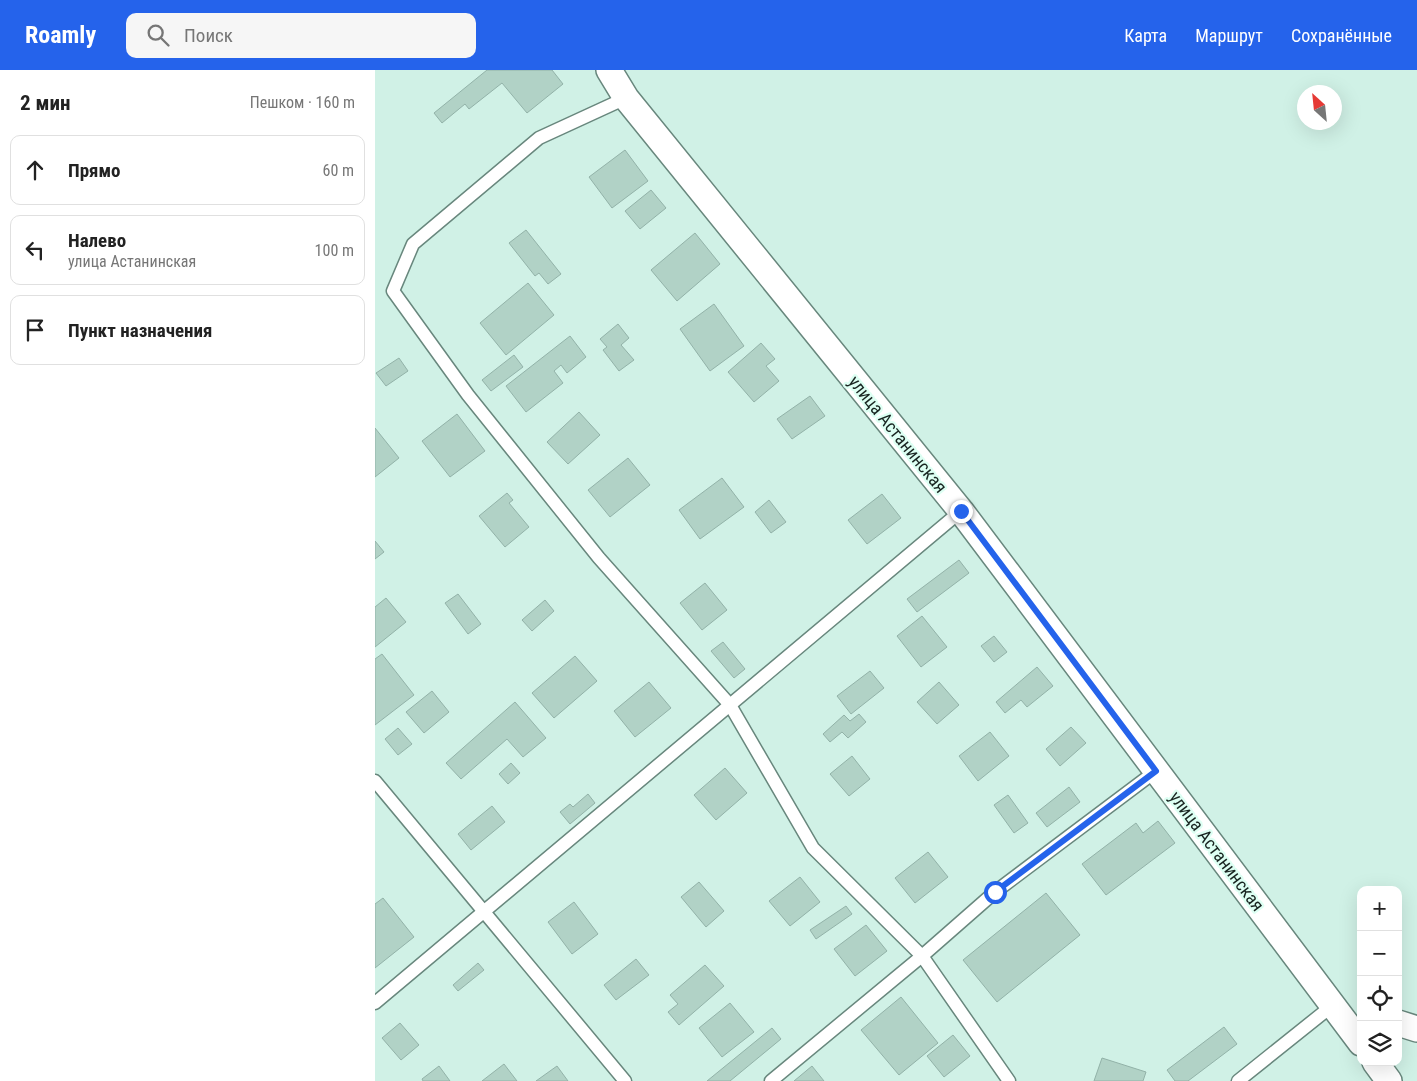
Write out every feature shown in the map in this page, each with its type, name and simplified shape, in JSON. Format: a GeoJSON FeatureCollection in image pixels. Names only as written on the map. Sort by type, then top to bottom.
{"type":"FeatureCollection","features":[{"type":"Feature","properties":{"kind":"street","name":"улица Астанинская"},"geometry":{"type":"LineString","coordinates":[[609,70],[626,98],[961,511],[1357,1038]]}},
{"type":"Feature","properties":{"kind":"street"},"geometry":{"type":"LineString","coordinates":[[1333,1005],[1357,1012]]}},
{"type":"Feature","properties":{"kind":"street"},"geometry":{"type":"LineString","coordinates":[[1402,1025],[1417,1029]]}},
{"type":"Feature","properties":{"kind":"street"},"geometry":{"type":"LineString","coordinates":[[1378,1066],[1389,1081]]}},
{"type":"Feature","properties":{"kind":"lane"},"geometry":{"type":"LineString","coordinates":[[626,98],[539,138],[413,244],[393,291],[468,395],[599,558],[730,705],[813,848],[922,956],[1009,1081]]}},
{"type":"Feature","properties":{"kind":"lane"},"geometry":{"type":"LineString","coordinates":[[375,1003],[961,511]]}},
{"type":"Feature","properties":{"kind":"lane"},"geometry":{"type":"LineString","coordinates":[[771,1081],[922,956],[995,892],[1156,771]]}},
{"type":"Feature","properties":{"kind":"lane"},"geometry":{"type":"LineString","coordinates":[[375,781],[625,1081]]}},
{"type":"Feature","properties":{"kind":"lane"},"geometry":{"type":"LineString","coordinates":[[1238,1081],[1333,1005]]}},
{"type":"Feature","properties":{"kind":"building"},"geometry":{"type":"Polygon","coordinates":[[[487,70],[552,70],[563,84],[527,113],[502,83],[469,109],[465,104],[442,123],[434,113],[487,70]]]}},
{"type":"Feature","properties":{"kind":"building"},"geometry":{"type":"Polygon","coordinates":[[[625,150],[648,181],[612,208],[589,177],[625,150]]]}},
{"type":"Feature","properties":{"kind":"building"},"geometry":{"type":"Polygon","coordinates":[[[651,190],[666,208],[640,229],[625,211],[651,190]]]}},
{"type":"Feature","properties":{"kind":"building"},"geometry":{"type":"Polygon","coordinates":[[[526,230],[561,274],[548,284],[539,273],[535,276],[509,243],[526,230]]]}},
{"type":"Feature","properties":{"kind":"building"},"geometry":{"type":"Polygon","coordinates":[[[695,233],[720,264],[677,301],[651,270],[695,233]]]}},
{"type":"Feature","properties":{"kind":"building"},"geometry":{"type":"Polygon","coordinates":[[[528,283],[554,315],[506,355],[480,323],[528,283]]]}},
{"type":"Feature","properties":{"kind":"building"},"geometry":{"type":"Polygon","coordinates":[[[714,304],[744,346],[710,371],[680,329],[714,304]]]}},
{"type":"Feature","properties":{"kind":"building"},"geometry":{"type":"Polygon","coordinates":[[[618,324],[629,338],[621,345],[634,360],[619,371],[603,350],[607,347],[600,339],[618,324]]]}},
{"type":"Feature","properties":{"kind":"building"},"geometry":{"type":"Polygon","coordinates":[[[570,336],[586,357],[567,373],[561,365],[554,371],[563,383],[526,412],[506,386],[570,336]]]}},
{"type":"Feature","properties":{"kind":"building"},"geometry":{"type":"Polygon","coordinates":[[[761,343],[775,359],[766,366],[779,381],[754,402],[728,372],[761,343]]]}},
{"type":"Feature","properties":{"kind":"building"},"geometry":{"type":"Polygon","coordinates":[[[514,355],[523,367],[491,391],[482,380],[514,355]]]}},
{"type":"Feature","properties":{"kind":"building"},"geometry":{"type":"Polygon","coordinates":[[[399,358],[408,371],[386,386],[376,373],[399,358]]]}},
{"type":"Feature","properties":{"kind":"building"},"geometry":{"type":"Polygon","coordinates":[[[810,396],[825,416],[792,439],[777,419],[810,396]]]}},
{"type":"Feature","properties":{"kind":"building"},"geometry":{"type":"Polygon","coordinates":[[[579,412],[600,435],[568,464],[547,442],[579,412]]]}},
{"type":"Feature","properties":{"kind":"building"},"geometry":{"type":"Polygon","coordinates":[[[457,414],[485,451],[450,477],[422,441],[457,414]]]}},
{"type":"Feature","properties":{"kind":"building"},"geometry":{"type":"Polygon","coordinates":[[[375,428],[399,458],[375,477],[375,428]]]}},
{"type":"Feature","properties":{"kind":"building"},"geometry":{"type":"Polygon","coordinates":[[[628,458],[650,485],[610,517],[588,490],[628,458]]]}},
{"type":"Feature","properties":{"kind":"building"},"geometry":{"type":"Polygon","coordinates":[[[722,478],[744,507],[700,539],[679,510],[722,478]]]}},
{"type":"Feature","properties":{"kind":"building"},"geometry":{"type":"Polygon","coordinates":[[[507,493],[513,500],[509,503],[529,527],[505,547],[479,516],[507,493]]]}},
{"type":"Feature","properties":{"kind":"building"},"geometry":{"type":"Polygon","coordinates":[[[882,494],[901,518],[867,544],[848,520],[882,494]]]}},
{"type":"Feature","properties":{"kind":"building"},"geometry":{"type":"Polygon","coordinates":[[[769,500],[786,522],[771,533],[755,512],[769,500]]]}},
{"type":"Feature","properties":{"kind":"building"},"geometry":{"type":"Polygon","coordinates":[[[375,541],[384,552],[375,559],[375,541]]]}},
{"type":"Feature","properties":{"kind":"building"},"geometry":{"type":"Polygon","coordinates":[[[959,560],[969,573],[917,612],[907,599],[959,560]]]}},
{"type":"Feature","properties":{"kind":"building"},"geometry":{"type":"Polygon","coordinates":[[[705,583],[727,610],[702,630],[680,603],[705,583]]]}},
{"type":"Feature","properties":{"kind":"building"},"geometry":{"type":"Polygon","coordinates":[[[458,594],[481,624],[468,634],[445,603],[458,594]]]}},
{"type":"Feature","properties":{"kind":"building"},"geometry":{"type":"Polygon","coordinates":[[[386,598],[406,622],[375,647],[375,607],[386,598]]]}},
{"type":"Feature","properties":{"kind":"building"},"geometry":{"type":"Polygon","coordinates":[[[545,600],[554,611],[532,631],[522,620],[545,600]]]}},
{"type":"Feature","properties":{"kind":"building"},"geometry":{"type":"Polygon","coordinates":[[[922,616],[947,647],[921,667],[897,636],[922,616]]]}},
{"type":"Feature","properties":{"kind":"building"},"geometry":{"type":"Polygon","coordinates":[[[994,636],[1007,652],[994,662],[981,646],[994,636]]]}},
{"type":"Feature","properties":{"kind":"building"},"geometry":{"type":"Polygon","coordinates":[[[723,642],[745,669],[734,678],[711,651],[723,642]]]}},
{"type":"Feature","properties":{"kind":"building"},"geometry":{"type":"Polygon","coordinates":[[[382,654],[414,695],[375,725],[375,659],[382,654]]]}},
{"type":"Feature","properties":{"kind":"building"},"geometry":{"type":"Polygon","coordinates":[[[575,656],[597,681],[554,718],[532,693],[575,656]]]}},
{"type":"Feature","properties":{"kind":"building"},"geometry":{"type":"Polygon","coordinates":[[[1037,667],[1053,686],[1027,707],[1021,700],[1005,713],[996,702],[1037,667]]]}},
{"type":"Feature","properties":{"kind":"building"},"geometry":{"type":"Polygon","coordinates":[[[870,671],[884,688],[851,714],[837,696],[870,671]]]}},
{"type":"Feature","properties":{"kind":"building"},"geometry":{"type":"Polygon","coordinates":[[[649,682],[671,708],[635,737],[614,711],[649,682]]]}},
{"type":"Feature","properties":{"kind":"building"},"geometry":{"type":"Polygon","coordinates":[[[939,682],[959,705],[937,724],[917,702],[939,682]]]}},
{"type":"Feature","properties":{"kind":"building"},"geometry":{"type":"Polygon","coordinates":[[[432,691],[449,712],[424,733],[406,712],[432,691]]]}},
{"type":"Feature","properties":{"kind":"building"},"geometry":{"type":"Polygon","coordinates":[[[515,702],[546,738],[523,757],[507,739],[461,779],[446,763],[515,702]]]}},
{"type":"Feature","properties":{"kind":"building"},"geometry":{"type":"Polygon","coordinates":[[[859,714],[866,722],[848,738],[842,732],[830,742],[823,734],[844,715],[850,721],[859,714]]]}},
{"type":"Feature","properties":{"kind":"building"},"geometry":{"type":"Polygon","coordinates":[[[1071,727],[1086,743],[1060,766],[1046,749],[1071,727]]]}},
{"type":"Feature","properties":{"kind":"building"},"geometry":{"type":"Polygon","coordinates":[[[398,728],[412,744],[398,755],[385,739],[398,728]]]}},
{"type":"Feature","properties":{"kind":"building"},"geometry":{"type":"Polygon","coordinates":[[[990,732],[1009,756],[978,781],[959,756],[990,732]]]}},
{"type":"Feature","properties":{"kind":"building"},"geometry":{"type":"Polygon","coordinates":[[[852,756],[870,779],[849,796],[830,774],[852,756]]]}},
{"type":"Feature","properties":{"kind":"building"},"geometry":{"type":"Polygon","coordinates":[[[511,763],[520,773],[508,784],[499,774],[511,763]]]}},
{"type":"Feature","properties":{"kind":"building"},"geometry":{"type":"Polygon","coordinates":[[[725,768],[747,793],[716,820],[694,795],[725,768]]]}},
{"type":"Feature","properties":{"kind":"building"},"geometry":{"type":"Polygon","coordinates":[[[1069,787],[1080,802],[1047,827],[1036,813],[1069,787]]]}},
{"type":"Feature","properties":{"kind":"building"},"geometry":{"type":"Polygon","coordinates":[[[588,794],[595,803],[570,824],[560,812],[570,804],[573,807],[588,794]]]}},
{"type":"Feature","properties":{"kind":"building"},"geometry":{"type":"Polygon","coordinates":[[[1008,795],[1028,823],[1014,833],[994,805],[1008,795]]]}},
{"type":"Feature","properties":{"kind":"building"},"geometry":{"type":"Polygon","coordinates":[[[492,806],[505,822],[471,850],[458,834],[492,806]]]}},
{"type":"Feature","properties":{"kind":"building"},"geometry":{"type":"Polygon","coordinates":[[[1158,821],[1175,843],[1106,895],[1082,864],[1136,823],[1143,833],[1158,821]]]}},
{"type":"Feature","properties":{"kind":"building"},"geometry":{"type":"Polygon","coordinates":[[[928,852],[948,877],[915,903],[895,878],[928,852]]]}},
{"type":"Feature","properties":{"kind":"building"},"geometry":{"type":"Polygon","coordinates":[[[800,877],[820,902],[790,926],[769,901],[800,877]]]}},
{"type":"Feature","properties":{"kind":"building"},"geometry":{"type":"Polygon","coordinates":[[[699,882],[724,911],[706,927],[681,897],[699,882]]]}},
{"type":"Feature","properties":{"kind":"building"},"geometry":{"type":"Polygon","coordinates":[[[1046,893],[1080,935],[997,1002],[963,960],[1046,893]]]}},
{"type":"Feature","properties":{"kind":"building"},"geometry":{"type":"Polygon","coordinates":[[[383,898],[414,937],[375,968],[375,904],[383,898]]]}},
{"type":"Feature","properties":{"kind":"building"},"geometry":{"type":"Polygon","coordinates":[[[574,902],[598,934],[572,954],[548,922],[574,902]]]}},
{"type":"Feature","properties":{"kind":"building"},"geometry":{"type":"Polygon","coordinates":[[[846,906],[852,914],[816,939],[810,930],[846,906]]]}},
{"type":"Feature","properties":{"kind":"building"},"geometry":{"type":"Polygon","coordinates":[[[866,925],[887,951],[855,976],[834,949],[866,925]]]}},
{"type":"Feature","properties":{"kind":"building"},"geometry":{"type":"Polygon","coordinates":[[[636,959],[649,975],[616,1000],[604,985],[636,959]]]}},
{"type":"Feature","properties":{"kind":"building"},"geometry":{"type":"Polygon","coordinates":[[[478,963],[484,970],[458,991],[453,985],[478,963]]]}},
{"type":"Feature","properties":{"kind":"building"},"geometry":{"type":"Polygon","coordinates":[[[705,965],[724,986],[679,1025],[668,1012],[678,1004],[670,995],[705,965]]]}},
{"type":"Feature","properties":{"kind":"building"},"geometry":{"type":"Polygon","coordinates":[[[901,997],[938,1043],[899,1075],[861,1030],[901,997]]]}},
{"type":"Feature","properties":{"kind":"building"},"geometry":{"type":"Polygon","coordinates":[[[730,1003],[754,1032],[722,1057],[699,1028],[730,1003]]]}},
{"type":"Feature","properties":{"kind":"building"},"geometry":{"type":"Polygon","coordinates":[[[400,1023],[419,1045],[401,1060],[382,1038],[400,1023]]]}},
{"type":"Feature","properties":{"kind":"building"},"geometry":{"type":"Polygon","coordinates":[[[1224,1027],[1237,1044],[1188,1081],[1175,1081],[1167,1070],[1224,1027]]]}},
{"type":"Feature","properties":{"kind":"building"},"geometry":{"type":"Polygon","coordinates":[[[772,1028],[781,1039],[730,1081],[707,1081],[772,1028]]]}},
{"type":"Feature","properties":{"kind":"building"},"geometry":{"type":"Polygon","coordinates":[[[953,1035],[970,1056],[944,1077],[927,1056],[953,1035]]]}},
{"type":"Feature","properties":{"kind":"building"},"geometry":{"type":"Polygon","coordinates":[[[1102,1058],[1146,1072],[1143,1081],[1094,1081],[1102,1058]]]}},
{"type":"Feature","properties":{"kind":"building"},"geometry":{"type":"Polygon","coordinates":[[[504,1064],[517,1081],[482,1081],[504,1064]]]}},
{"type":"Feature","properties":{"kind":"building"},"geometry":{"type":"Polygon","coordinates":[[[439,1066],[450,1081],[423,1081],[422,1079],[439,1066]]]}},
{"type":"Feature","properties":{"kind":"building"},"geometry":{"type":"Polygon","coordinates":[[[557,1066],[568,1081],[536,1081],[557,1066]]]}},
{"type":"Feature","properties":{"kind":"building"},"geometry":{"type":"Polygon","coordinates":[[[812,1066],[824,1081],[794,1081],[812,1066]]]}},
{"type":"Feature","properties":{"kind":"route"},"geometry":{"type":"LineString","coordinates":[[961,511],[1156,771],[995,892]]}}]}
